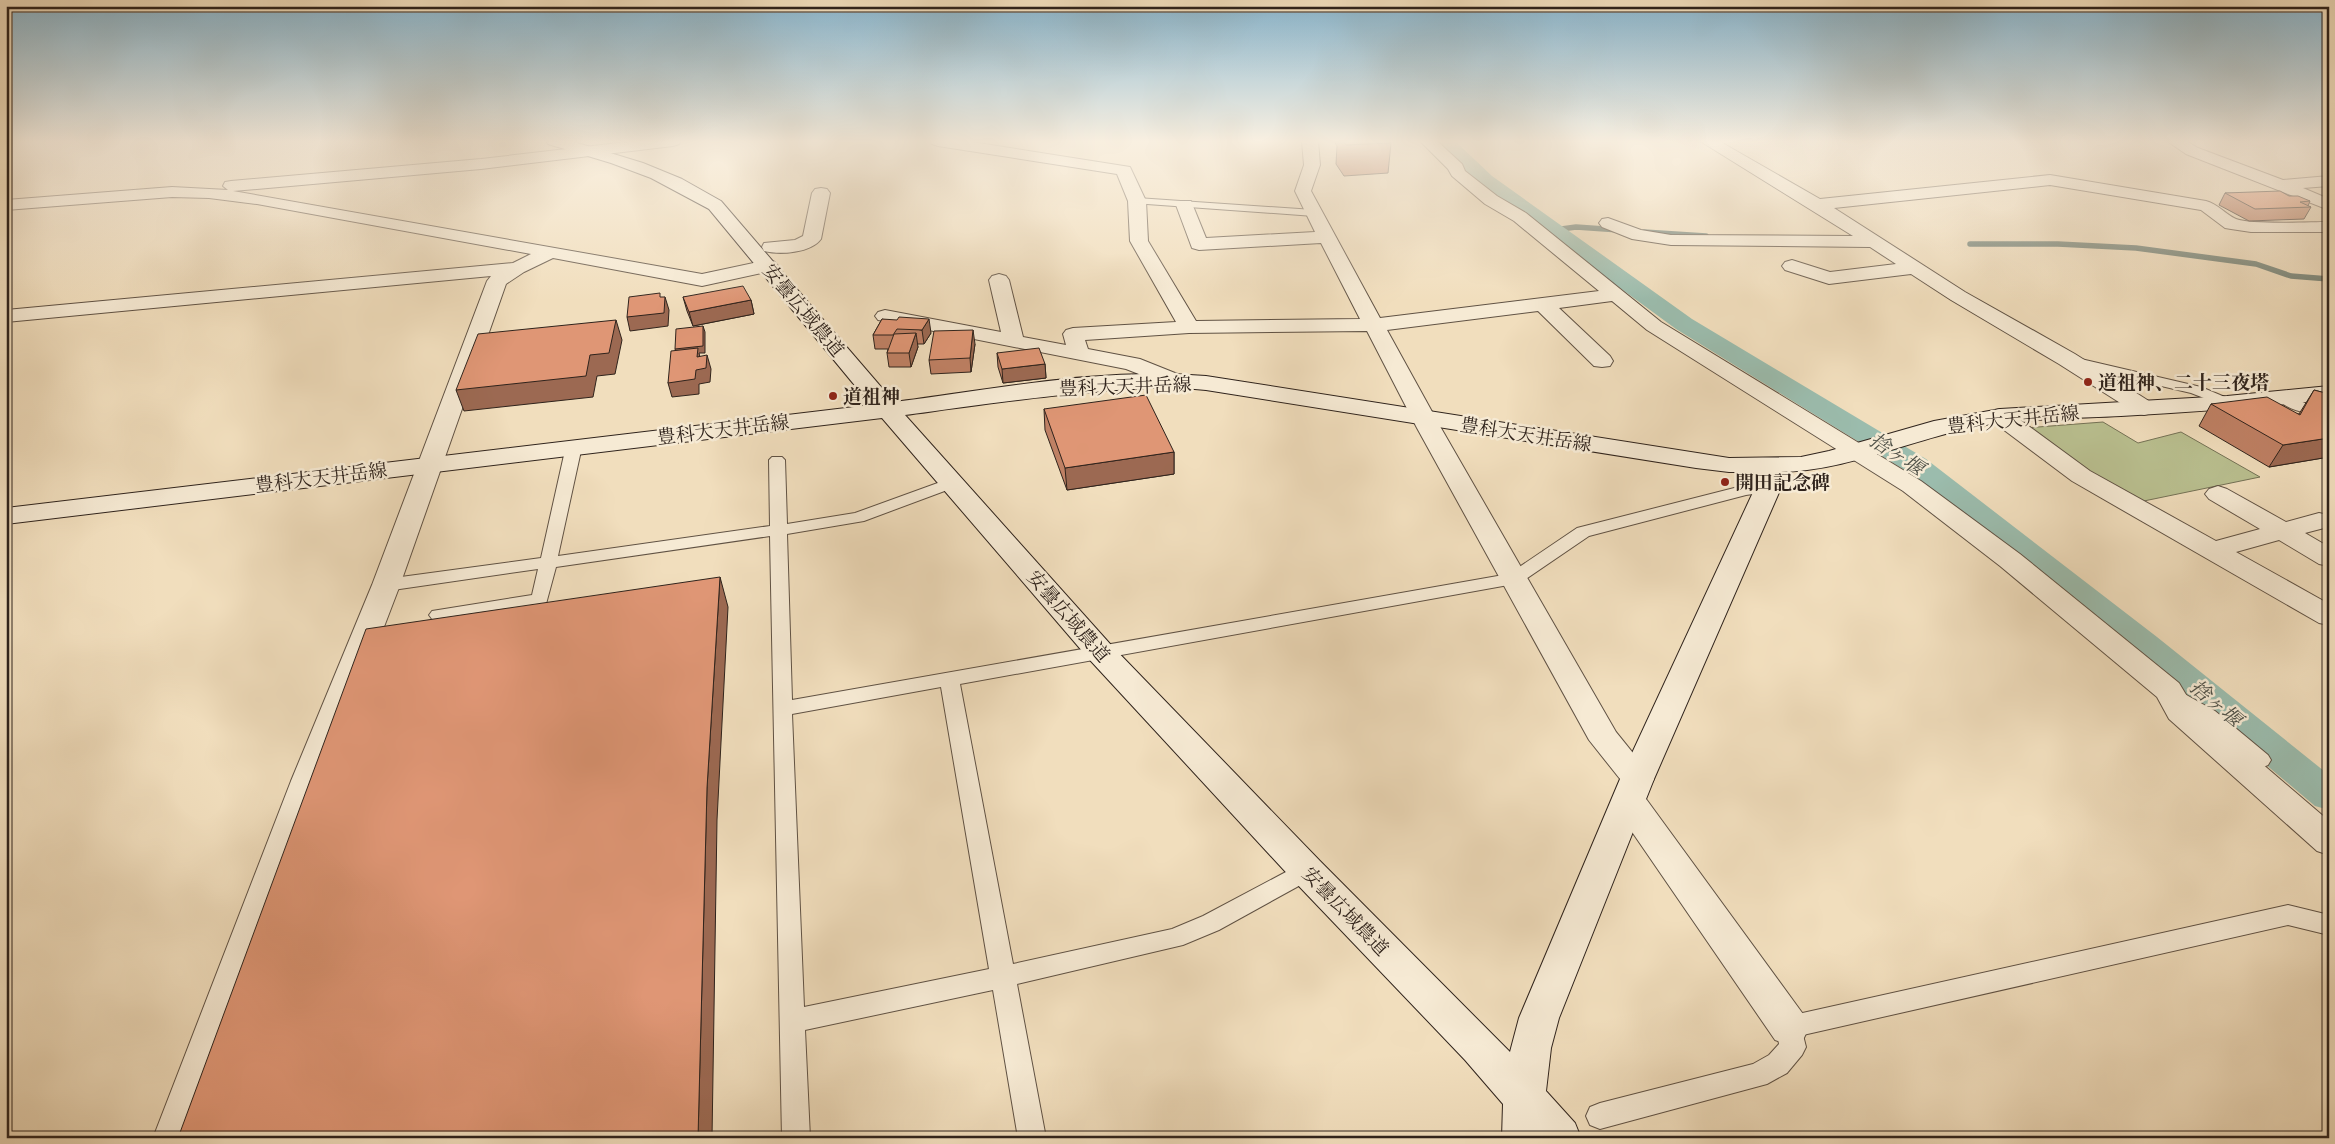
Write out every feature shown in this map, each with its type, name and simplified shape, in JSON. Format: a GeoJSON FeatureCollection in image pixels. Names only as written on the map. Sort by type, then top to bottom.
{"type":"FeatureCollection","features":[{"type":"Feature","properties":{"kind":"street"},"geometry":{"type":"LineString","coordinates":[[6,205],[142,194]]}},
{"type":"Feature","properties":{"kind":"street"},"geometry":{"type":"LineString","coordinates":[[219,194],[277,202],[702,280],[812,239],[821,194]]}},
{"type":"Feature","properties":{"kind":"street","name":"安曇広域農道"},"geometry":{"type":"LineString","coordinates":[[698,194],[715,205],[769,256],[888,410],[1100,652],[1307,871],[1523,1095],[1560,1138]]}},
{"type":"Feature","properties":{"kind":"street"},"geometry":{"type":"LineString","coordinates":[[1135,194],[1137,200],[1139,241],[1189,327]]}},
{"type":"Feature","properties":{"kind":"street"},"geometry":{"type":"LineString","coordinates":[[1304,194],[1424,418],[1633,790],[1789,1027]]}},
{"type":"Feature","properties":{"kind":"street"},"geometry":{"type":"LineString","coordinates":[[1484,194],[1520,217],[1654,326],[1870,446],[2168,690],[2180,711],[2329,841]]}},
{"type":"Feature","properties":{"kind":"street"},"geometry":{"type":"LineString","coordinates":[[1800,194],[1958,296],[2144,408]]}},
{"type":"Feature","properties":{"kind":"street"},"geometry":{"type":"LineString","coordinates":[[1817,204],[1910,194]]}},
{"type":"Feature","properties":{"kind":"street"},"geometry":{"type":"LineString","coordinates":[[2136,194],[2206,206],[2231,224],[2251,227],[2329,227]]}},
{"type":"Feature","properties":{"kind":"street"},"geometry":{"type":"LineString","coordinates":[[2303,194],[2329,206]]}},
{"type":"Feature","properties":{"kind":"street"},"geometry":{"type":"LineString","coordinates":[[1185,205],[1199,244],[1327,237]]}},
{"type":"Feature","properties":{"kind":"street"},"geometry":{"type":"LineString","coordinates":[[1608,223],[1624,232],[1647,238],[1671,240],[1874,242]]}},
{"type":"Feature","properties":{"kind":"street"},"geometry":{"type":"LineString","coordinates":[[174,1138],[308,781],[386,585],[497,280],[549,252]]}},
{"type":"Feature","properties":{"kind":"street"},"geometry":{"type":"LineString","coordinates":[[1792,266],[1828,278],[1914,268]]}},
{"type":"Feature","properties":{"kind":"street"},"geometry":{"type":"LineString","coordinates":[[6,316],[517,268]]}},
{"type":"Feature","properties":{"kind":"street"},"geometry":{"type":"LineString","coordinates":[[999,280],[1014,341]]}},
{"type":"Feature","properties":{"kind":"street"},"geometry":{"type":"LineString","coordinates":[[1079,354],[1073,334],[1189,327],[1374,325],[1616,295]]}},
{"type":"Feature","properties":{"kind":"street"},"geometry":{"type":"LineString","coordinates":[[1543,304],[1602,361]]}},
{"type":"Feature","properties":{"kind":"street"},"geometry":{"type":"LineString","coordinates":[[885,316],[1132,364],[1172,380]]}},
{"type":"Feature","properties":{"kind":"street","name":"豊科大天井岳線"},"geometry":{"type":"LineString","coordinates":[[6,516],[574,446],[888,410],[1039,390],[1122,382],[1172,380],[1206,383],[1728,465],[1767,477],[1801,464],[1934,428],[2000,416],[2144,408],[2329,394]]}},
{"type":"Feature","properties":{"kind":"street"},"geometry":{"type":"LineString","coordinates":[[2000,416],[2081,476],[2329,616]]}},
{"type":"Feature","properties":{"kind":"street"},"geometry":{"type":"LineString","coordinates":[[1524,1138],[1523,1095],[1529,1047],[1539,1018],[1633,790],[1767,477]]}},
{"type":"Feature","properties":{"kind":"street"},"geometry":{"type":"LineString","coordinates":[[2218,494],[2329,558]]}},
{"type":"Feature","properties":{"kind":"street"},"geometry":{"type":"LineString","coordinates":[[2213,550],[2319,521]]}},
{"type":"Feature","properties":{"kind":"lane"},"geometry":{"type":"LineString","coordinates":[[1137,200],[1314,213]]}},
{"type":"Feature","properties":{"kind":"lane"},"geometry":{"type":"LineString","coordinates":[[2067,360],[2188,388],[2226,402]]}},
{"type":"Feature","properties":{"kind":"lane"},"geometry":{"type":"LineString","coordinates":[[2284,398],[2302,407],[2329,413]]}},
{"type":"Feature","properties":{"kind":"lane"},"geometry":{"type":"LineString","coordinates":[[438,615],[540,600],[574,446]]}},
{"type":"Feature","properties":{"kind":"lane"},"geometry":{"type":"LineString","coordinates":[[777,460],[782,709],[796,1138]]}},
{"type":"Feature","properties":{"kind":"lane"},"geometry":{"type":"LineString","coordinates":[[782,709],[1514,579],[1583,532],[1746,490],[1767,477]]}},
{"type":"Feature","properties":{"kind":"lane"},"geometry":{"type":"LineString","coordinates":[[386,585],[779,530],[858,517],[952,483]]}},
{"type":"Feature","properties":{"kind":"lane"},"geometry":{"type":"LineString","coordinates":[[949,679],[1032,1138]]}},
{"type":"Feature","properties":{"kind":"lane"},"geometry":{"type":"LineString","coordinates":[[2168,690],[2208,716],[2261,760]]}},
{"type":"Feature","properties":{"kind":"lane"},"geometry":{"type":"LineString","coordinates":[[793,1021],[1175,938],[1211,923],[1307,871]]}},
{"type":"Feature","properties":{"kind":"lane"},"geometry":{"type":"LineString","coordinates":[[1600,1116],[1758,1076],[1778,1064],[1793,1047],[1789,1027],[2288,915],[2329,925]]}},
{"type":"Feature","properties":{"kind":"green space"},"geometry":{"type":"Polygon","coordinates":[[[2103,422],[2138,443],[2181,432],[2260,477],[2139,502],[2086,474],[2025,428],[2103,422]]]}},
{"type":"Feature","properties":{"kind":"building"},"geometry":{"type":"Polygon","coordinates":[[[2228,194],[2298,196],[2310,201],[2300,202],[2311,207],[2255,209],[2228,194]]]}},
{"type":"Feature","properties":{"kind":"building"},"geometry":{"type":"Polygon","coordinates":[[[743,286],[751,300],[689,312],[683,297],[743,286]]]}},
{"type":"Feature","properties":{"kind":"building"},"geometry":{"type":"Polygon","coordinates":[[[660,293],[660,297],[665,297],[664,313],[627,317],[629,297],[660,293]]]}},
{"type":"Feature","properties":{"kind":"building"},"geometry":{"type":"Polygon","coordinates":[[[899,317],[929,319],[922,330],[897,329],[893,335],[873,335],[882,319],[897,320],[899,317]]]}},
{"type":"Feature","properties":{"kind":"building"},"geometry":{"type":"Polygon","coordinates":[[[616,320],[609,353],[590,355],[586,376],[456,390],[478,334],[616,320]]]}},
{"type":"Feature","properties":{"kind":"building"},"geometry":{"type":"Polygon","coordinates":[[[703,326],[703,346],[675,349],[676,329],[703,326]]]}},
{"type":"Feature","properties":{"kind":"building"},"geometry":{"type":"Polygon","coordinates":[[[973,330],[970,358],[929,360],[934,331],[973,330]]]}},
{"type":"Feature","properties":{"kind":"building"},"geometry":{"type":"Polygon","coordinates":[[[916,333],[909,353],[887,353],[894,334],[916,333]]]}},
{"type":"Feature","properties":{"kind":"building"},"geometry":{"type":"Polygon","coordinates":[[[698,348],[697,357],[707,355],[706,368],[696,370],[695,379],[668,383],[671,351],[698,348]]]}},
{"type":"Feature","properties":{"kind":"building"},"geometry":{"type":"Polygon","coordinates":[[[1039,348],[1045,364],[1002,369],[997,353],[1039,348]]]}},
{"type":"Feature","properties":{"kind":"building"},"geometry":{"type":"Polygon","coordinates":[[[2314,390],[2329,394],[2329,438],[2283,445],[2211,404],[2267,397],[2300,415],[2314,390]]]}},
{"type":"Feature","properties":{"kind":"building"},"geometry":{"type":"Polygon","coordinates":[[[1146,395],[1174,452],[1065,468],[1044,409],[1146,395]]]}},
{"type":"Feature","properties":{"kind":"building"},"geometry":{"type":"Polygon","coordinates":[[[720,577],[707,788],[698,1138],[178,1138],[366,629],[720,577]]]}},
{"type":"Feature","properties":{"kind":"waterway","name":"捨ヶ堰"},"geometry":{"type":"LineString","coordinates":[[1505,194],[1684,324],[1916,465],[2145,645],[2329,796]]}},
{"type":"Feature","properties":{"kind":"waterway"},"geometry":{"type":"LineString","coordinates":[[1554,230],[1576,227],[1619,230]]}},
{"type":"Feature","properties":{"kind":"waterway"},"geometry":{"type":"LineString","coordinates":[[1644,232],[1706,236]]}},
{"type":"Feature","properties":{"kind":"waterway"},"geometry":{"type":"LineString","coordinates":[[1970,244],[2058,244],[2136,248],[2256,264],[2291,276],[2329,279]]}},
{"type":"Feature","properties":{"kind":"place","name":"道祖神、二十三夜塔"},"geometry":{"type":"Point","coordinates":[2088,382]}},
{"type":"Feature","properties":{"kind":"place","name":"道祖神"},"geometry":{"type":"Point","coordinates":[833,396]}},
{"type":"Feature","properties":{"kind":"place","name":"開田記念碑"},"geometry":{"type":"Point","coordinates":[1725,482]}}]}
